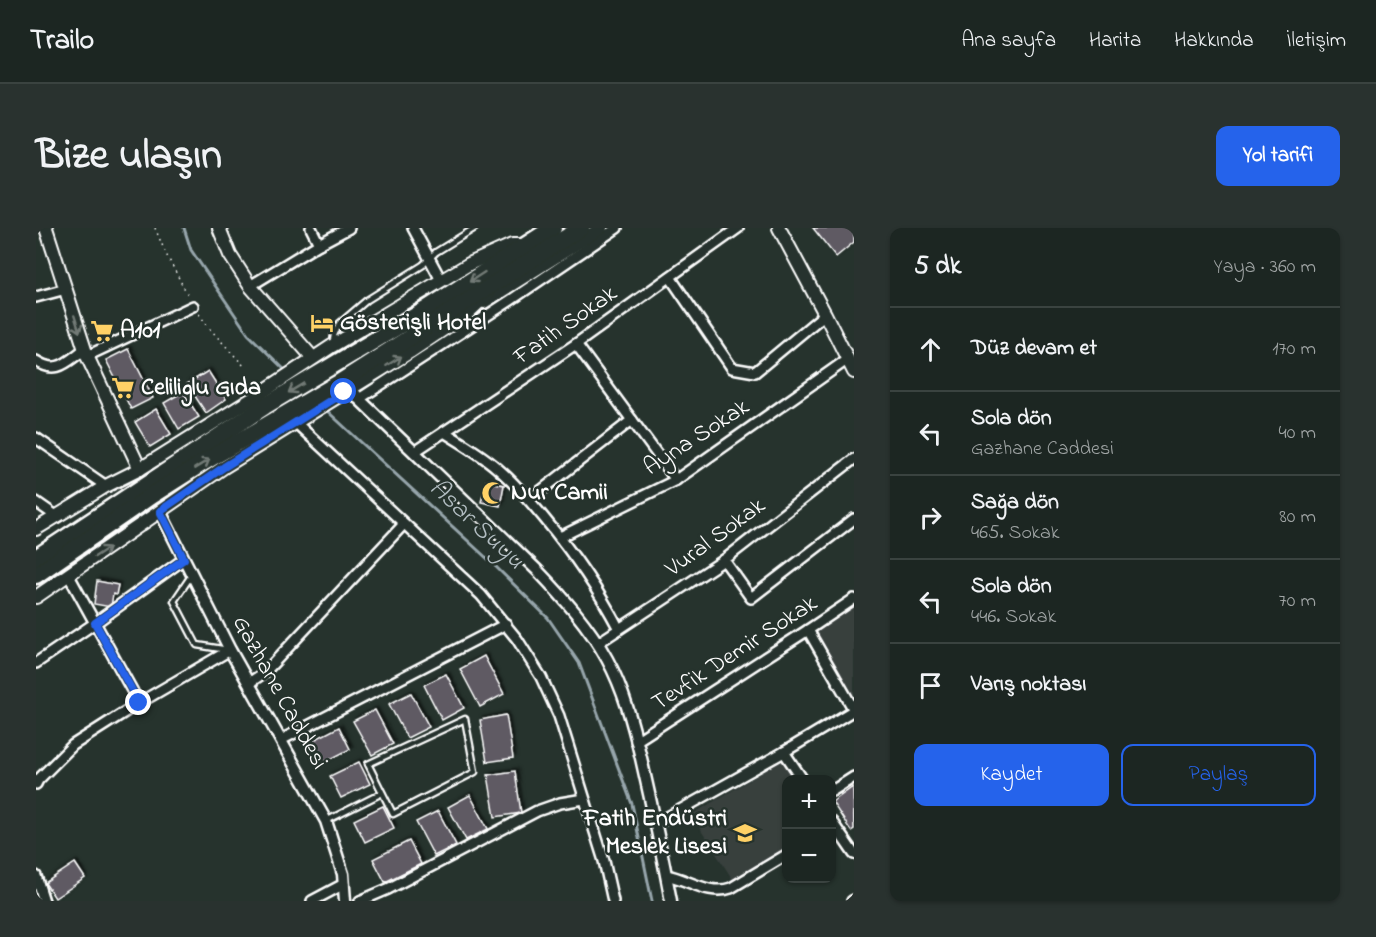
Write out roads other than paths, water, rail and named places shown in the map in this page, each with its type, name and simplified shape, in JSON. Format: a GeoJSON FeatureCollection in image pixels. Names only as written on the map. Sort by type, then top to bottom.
{"type":"FeatureCollection","features":[{"type":"Feature","properties":{"kind":"highway"},"geometry":{"type":"LineString","coordinates":[[36,575],[204,462],[278,420],[345,388],[581,228]]}},
{"type":"Feature","properties":{"kind":"highway"},"geometry":{"type":"LineString","coordinates":[[36,558],[260,402],[326,369],[428,309],[526,245],[544,230]]}},
{"type":"Feature","properties":{"kind":"main road"},"geometry":{"type":"LineString","coordinates":[[46,228],[86,353],[140,470]]}},
{"type":"Feature","properties":{"kind":"main road"},"geometry":{"type":"LineString","coordinates":[[219,228],[230,255],[250,286],[308,362]]}},
{"type":"Feature","properties":{"kind":"main road"},"geometry":{"type":"LineString","coordinates":[[36,597],[224,467],[345,388],[467,318],[601,228]]}},
{"type":"Feature","properties":{"kind":"main road"},"geometry":{"type":"LineString","coordinates":[[779,228],[825,314],[849,353],[854,372]]}},
{"type":"Feature","properties":{"kind":"main road"},"geometry":{"type":"LineString","coordinates":[[36,529],[106,486],[140,470],[260,402],[308,362],[332,346],[475,260],[512,245],[526,245]]}},
{"type":"Feature","properties":{"kind":"main road"},"geometry":{"type":"LineString","coordinates":[[467,318],[503,279]]}},
{"type":"Feature","properties":{"kind":"street"},"geometry":{"type":"LineString","coordinates":[[311,228],[319,244]]}},
{"type":"Feature","properties":{"kind":"street"},"geometry":{"type":"LineString","coordinates":[[250,286],[349,228]]}},
{"type":"Feature","properties":{"kind":"street"},"geometry":{"type":"LineString","coordinates":[[413,228],[441,280]]}},
{"type":"Feature","properties":{"kind":"street"},"geometry":{"type":"LineString","coordinates":[[359,399],[467,318],[617,228]]}},
{"type":"Feature","properties":{"kind":"street","name":"Fatih Sokak"},"geometry":{"type":"LineString","coordinates":[[414,452],[576,344],[738,228]]}},
{"type":"Feature","properties":{"kind":"street"},"geometry":{"type":"LineString","coordinates":[[670,277],[732,368],[755,372],[825,314]]}},
{"type":"Feature","properties":{"kind":"street"},"geometry":{"type":"LineString","coordinates":[[36,297],[66,289]]}},
{"type":"Feature","properties":{"kind":"street"},"geometry":{"type":"LineString","coordinates":[[36,361],[46,367],[59,367],[193,306]]}},
{"type":"Feature","properties":{"kind":"street"},"geometry":{"type":"LineString","coordinates":[[576,344],[676,480]]}},
{"type":"Feature","properties":{"kind":"street","name":"Ayna Sokak"},"geometry":{"type":"LineString","coordinates":[[560,537],[676,480],[849,353]]}},
{"type":"Feature","properties":{"kind":"street"},"geometry":{"type":"LineString","coordinates":[[345,388],[537,570],[561,595],[598,644],[619,684],[636,741],[671,901]]}},
{"type":"Feature","properties":{"kind":"street"},"geometry":{"type":"LineString","coordinates":[[298,420],[404,524],[481,595],[529,656],[559,716],[604,861],[613,901]]}},
{"type":"Feature","properties":{"kind":"street"},"geometry":{"type":"LineString","coordinates":[[529,500],[632,420]]}},
{"type":"Feature","properties":{"kind":"street"},"geometry":{"type":"LineString","coordinates":[[444,432],[483,456],[529,500],[590,578],[620,629]]}},
{"type":"Feature","properties":{"kind":"street"},"geometry":{"type":"LineString","coordinates":[[36,438],[106,486]]}},
{"type":"Feature","properties":{"kind":"street","name":"Vural Sokak"},"geometry":{"type":"LineString","coordinates":[[598,644],[724,560],[854,459]]}},
{"type":"Feature","properties":{"kind":"street"},"geometry":{"type":"LineString","coordinates":[[36,502],[56,516]]}},
{"type":"Feature","properties":{"kind":"street","name":"Gazhane Caddesi"},"geometry":{"type":"LineString","coordinates":[[160,511],[230,650],[326,821],[343,874],[345,901]]}},
{"type":"Feature","properties":{"kind":"street"},"geometry":{"type":"LineString","coordinates":[[724,560],[751,598],[854,519]]}},
{"type":"Feature","properties":{"kind":"street"},"geometry":{"type":"LineString","coordinates":[[249,683],[265,672],[404,524]]}},
{"type":"Feature","properties":{"kind":"street"},"geometry":{"type":"LineString","coordinates":[[36,663],[184,559]]}},
{"type":"Feature","properties":{"kind":"street"},"geometry":{"type":"LineString","coordinates":[[68,574],[139,703]]}},
{"type":"Feature","properties":{"kind":"street","name":"Tevfik Demir Sokak"},"geometry":{"type":"LineString","coordinates":[[636,741],[854,599]]}},
{"type":"Feature","properties":{"kind":"street"},"geometry":{"type":"LineString","coordinates":[[280,740],[506,624]]}},
{"type":"Feature","properties":{"kind":"street"},"geometry":{"type":"LineString","coordinates":[[655,824],[854,710],[808,630]]}},
{"type":"Feature","properties":{"kind":"street"},"geometry":{"type":"LineString","coordinates":[[36,784],[73,745],[230,650]]}},
{"type":"Feature","properties":{"kind":"street"},"geometry":{"type":"LineString","coordinates":[[784,752],[800,775]]}},
{"type":"Feature","properties":{"kind":"street"},"geometry":{"type":"LineString","coordinates":[[836,788],[854,777]]}},
{"type":"Feature","properties":{"kind":"street"},"geometry":{"type":"LineString","coordinates":[[360,901],[388,889],[537,811],[560,803],[584,799]]}},
{"type":"Feature","properties":{"kind":"street"},"geometry":{"type":"LineString","coordinates":[[835,829],[854,855]]}},
{"type":"Feature","properties":{"kind":"street"},"geometry":{"type":"LineString","coordinates":[[666,875],[678,877],[709,890],[724,891],[782,857]]}},
{"type":"Feature","properties":{"kind":"street"},"geometry":{"type":"LineString","coordinates":[[36,876],[44,901]]}},
{"type":"Feature","properties":{"kind":"street"},"geometry":{"type":"LineString","coordinates":[[312,901],[344,884]]}},
{"type":"Feature","properties":{"kind":"lane"},"geometry":{"type":"LineString","coordinates":[[332,346],[336,330],[343,320],[367,300],[423,265],[436,252],[475,228]]}},
{"type":"Feature","properties":{"kind":"lane"},"geometry":{"type":"LineString","coordinates":[[192,574],[174,601],[185,624],[196,645],[230,650]]}},
{"type":"Feature","properties":{"kind":"lane"},"geometry":{"type":"LineString","coordinates":[[465,718],[475,772],[393,814],[382,793],[368,764],[465,718]]}},
{"type":"Feature","properties":{"kind":"lane"},"geometry":{"type":"LineString","coordinates":[[326,821],[382,793]]}},
{"type":"Feature","properties":{"kind":"waterway","name":"Asar Suyu"},"geometry":{"type":"LineString","coordinates":[[184,228],[191,250],[248,334],[288,373]]}},
{"type":"Feature","properties":{"kind":"waterway","name":"Asar Suyu"},"geometry":{"type":"LineString","coordinates":[[325,409],[492,563],[548,618],[579,663],[632,804],[652,901]]}},
{"type":"Feature","properties":{"kind":"place","name":"Gösterişli Hotel"},"geometry":{"type":"Point","coordinates":[322,323]}},
{"type":"Feature","properties":{"kind":"place","name":"A101"},"geometry":{"type":"Point","coordinates":[102,331]}},
{"type":"Feature","properties":{"kind":"place","name":"Celiliglu Gıda"},"geometry":{"type":"Point","coordinates":[123,388]}},
{"type":"Feature","properties":{"kind":"place","name":"Nur Camii"},"geometry":{"type":"Point","coordinates":[493,493]}},
{"type":"Feature","properties":{"kind":"place","name":"Fatih Endüstri Meslek Lisesi"},"geometry":{"type":"Point","coordinates":[745,833]}}]}
